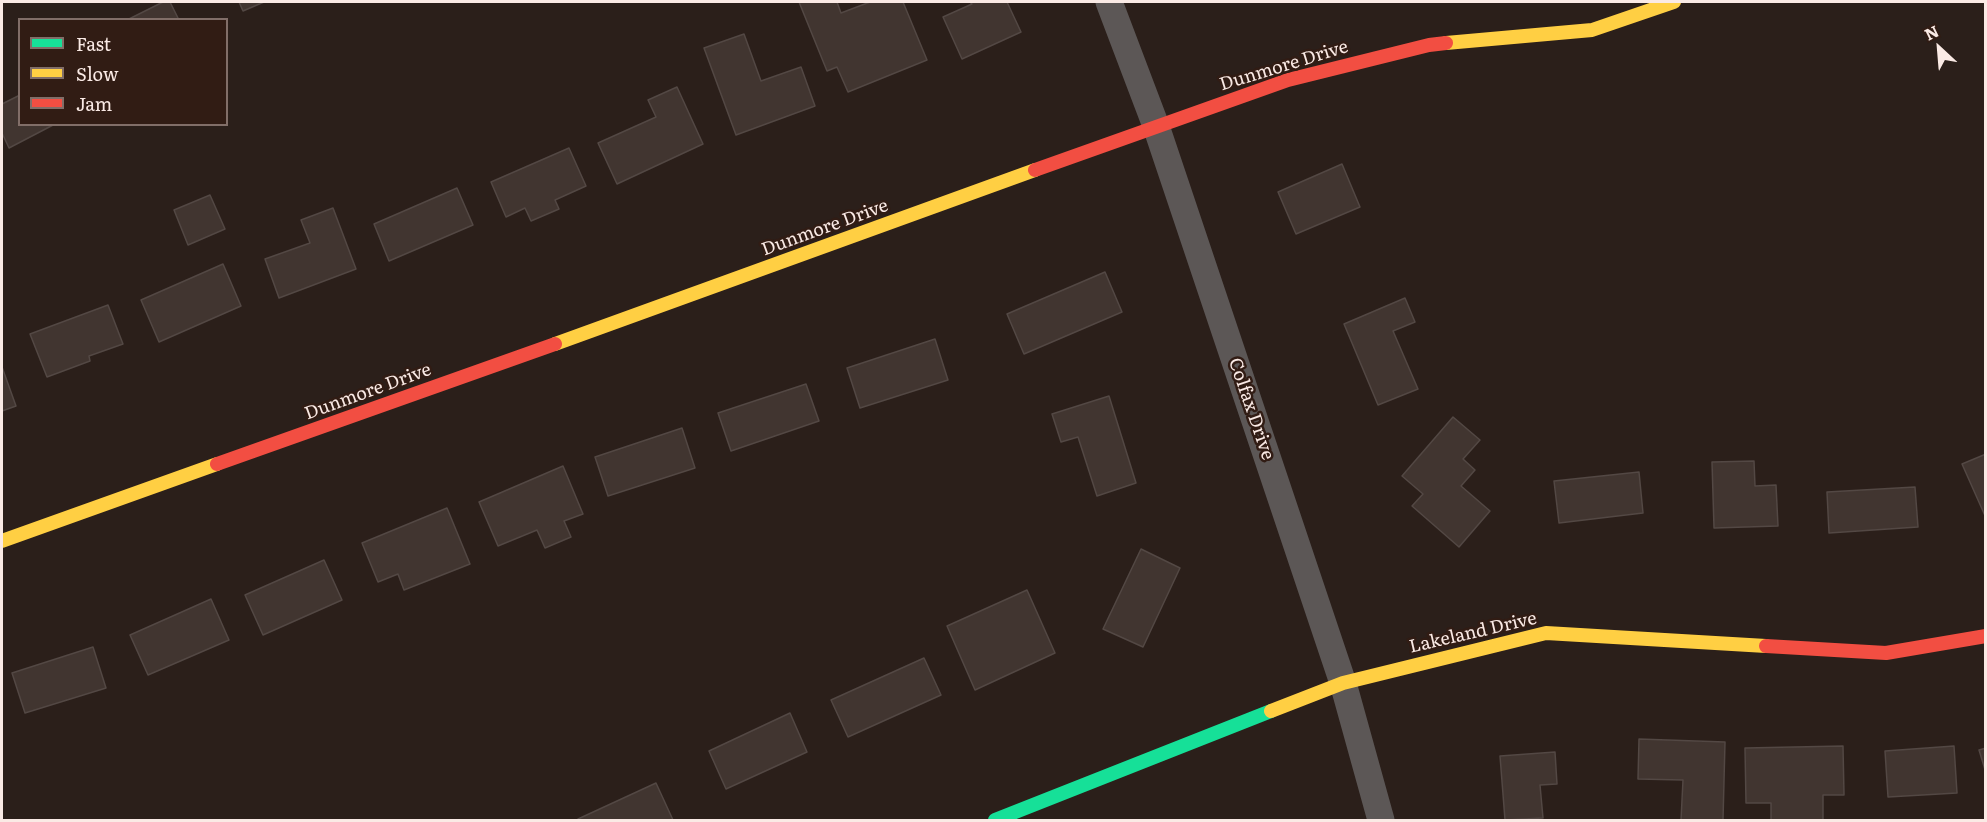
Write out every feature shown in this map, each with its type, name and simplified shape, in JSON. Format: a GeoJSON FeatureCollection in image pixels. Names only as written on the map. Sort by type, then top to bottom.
{"type":"FeatureCollection","features":[{"type":"Feature","properties":{"kind":"street","name":"Colfax Drive"},"geometry":{"type":"LineString","coordinates":[[1109,2],[1156,126],[1343,683],[1382,820]]}},
{"type":"Feature","properties":{"kind":"street","name":"Dunmore Drive"},"geometry":{"type":"LineString","coordinates":[[2,541],[1288,80],[1429,45],[1592,30],[1674,2]]}},
{"type":"Feature","properties":{"kind":"street","name":"Lakeland Drive"},"geometry":{"type":"LineString","coordinates":[[995,820],[1343,683],[1546,633],[1886,653],[1986,636]]}},
{"type":"Feature","properties":{"kind":"building"},"geometry":{"type":"Polygon","coordinates":[[[163,2],[170,2],[178,18],[131,18],[163,2]]]}},
{"type":"Feature","properties":{"kind":"building"},"geometry":{"type":"Polygon","coordinates":[[[239,2],[264,2],[243,11],[239,2]]]}},
{"type":"Feature","properties":{"kind":"building"},"geometry":{"type":"Polygon","coordinates":[[[799,2],[837,2],[841,13],[870,2],[903,2],[927,60],[848,92],[837,67],[827,71],[799,2]]]}},
{"type":"Feature","properties":{"kind":"building"},"geometry":{"type":"Polygon","coordinates":[[[970,2],[1007,2],[1021,32],[962,59],[943,17],[972,4],[970,2]]]}},
{"type":"Feature","properties":{"kind":"building"},"geometry":{"type":"Polygon","coordinates":[[[744,34],[761,81],[801,67],[815,106],[736,135],[704,48],[744,34]]]}},
{"type":"Feature","properties":{"kind":"building"},"geometry":{"type":"Polygon","coordinates":[[[677,87],[703,144],[617,184],[598,143],[656,117],[648,100],[677,87]]]}},
{"type":"Feature","properties":{"kind":"building"},"geometry":{"type":"Polygon","coordinates":[[[18,96],[18,126],[51,126],[9,148],[2,133],[2,104],[18,96]]]}},
{"type":"Feature","properties":{"kind":"building"},"geometry":{"type":"Polygon","coordinates":[[[569,148],[586,186],[555,200],[559,209],[531,221],[525,208],[506,217],[491,182],[569,148]]]}},
{"type":"Feature","properties":{"kind":"building"},"geometry":{"type":"Polygon","coordinates":[[[1342,164],[1360,207],[1296,234],[1278,192],[1342,164]]]}},
{"type":"Feature","properties":{"kind":"building"},"geometry":{"type":"Polygon","coordinates":[[[457,188],[473,225],[389,261],[374,224],[457,188]]]}},
{"type":"Feature","properties":{"kind":"building"},"geometry":{"type":"Polygon","coordinates":[[[210,195],[225,229],[188,245],[174,210],[210,195]]]}},
{"type":"Feature","properties":{"kind":"building"},"geometry":{"type":"Polygon","coordinates":[[[333,208],[356,269],[279,298],[265,259],[310,243],[301,220],[333,208]]]}},
{"type":"Feature","properties":{"kind":"building"},"geometry":{"type":"Polygon","coordinates":[[[223,264],[241,306],[159,342],[141,300],[223,264]]]}},
{"type":"Feature","properties":{"kind":"building"},"geometry":{"type":"Polygon","coordinates":[[[1105,272],[1122,312],[1024,354],[1007,314],[1105,272]]]}},
{"type":"Feature","properties":{"kind":"building"},"geometry":{"type":"Polygon","coordinates":[[[1405,298],[1415,322],[1393,331],[1418,389],[1378,405],[1344,324],[1405,298]]]}},
{"type":"Feature","properties":{"kind":"building"},"geometry":{"type":"Polygon","coordinates":[[[108,305],[123,344],[89,356],[90,361],[47,377],[30,334],[108,305]]]}},
{"type":"Feature","properties":{"kind":"building"},"geometry":{"type":"Polygon","coordinates":[[[935,339],[948,380],[860,408],[847,368],[935,339]]]}},
{"type":"Feature","properties":{"kind":"building"},"geometry":{"type":"Polygon","coordinates":[[[2,367],[16,406],[2,411],[2,367]]]}},
{"type":"Feature","properties":{"kind":"building"},"geometry":{"type":"Polygon","coordinates":[[[806,384],[819,421],[731,451],[718,413],[806,384]]]}},
{"type":"Feature","properties":{"kind":"building"},"geometry":{"type":"Polygon","coordinates":[[[1109,396],[1136,483],[1097,496],[1078,437],[1061,442],[1052,414],[1109,396]]]}},
{"type":"Feature","properties":{"kind":"building"},"geometry":{"type":"Polygon","coordinates":[[[1453,417],[1480,440],[1463,459],[1475,470],[1461,486],[1490,511],[1459,547],[1412,506],[1423,494],[1402,476],[1453,417]]]}},
{"type":"Feature","properties":{"kind":"building"},"geometry":{"type":"Polygon","coordinates":[[[682,428],[695,468],[608,496],[595,457],[682,428]]]}},
{"type":"Feature","properties":{"kind":"building"},"geometry":{"type":"Polygon","coordinates":[[[1986,454],[1986,518],[1962,464],[1986,454]]]}},
{"type":"Feature","properties":{"kind":"building"},"geometry":{"type":"Polygon","coordinates":[[[1754,461],[1755,486],[1776,485],[1778,526],[1714,528],[1712,462],[1754,461]]]}},
{"type":"Feature","properties":{"kind":"building"},"geometry":{"type":"Polygon","coordinates":[[[563,466],[583,514],[564,521],[571,537],[545,548],[537,530],[498,546],[479,502],[563,466]]]}},
{"type":"Feature","properties":{"kind":"building"},"geometry":{"type":"Polygon","coordinates":[[[1639,472],[1643,513],[1559,523],[1554,481],[1639,472]]]}},
{"type":"Feature","properties":{"kind":"building"},"geometry":{"type":"Polygon","coordinates":[[[1915,487],[1918,527],[1829,533],[1827,492],[1915,487]]]}},
{"type":"Feature","properties":{"kind":"building"},"geometry":{"type":"Polygon","coordinates":[[[447,508],[470,564],[404,590],[398,574],[378,582],[362,543],[447,508]]]}},
{"type":"Feature","properties":{"kind":"building"},"geometry":{"type":"Polygon","coordinates":[[[1141,549],[1180,568],[1143,647],[1103,629],[1141,549]]]}},
{"type":"Feature","properties":{"kind":"building"},"geometry":{"type":"Polygon","coordinates":[[[324,560],[342,600],[263,635],[245,595],[324,560]]]}},
{"type":"Feature","properties":{"kind":"building"},"geometry":{"type":"Polygon","coordinates":[[[1027,590],[1055,653],[975,690],[947,626],[1027,590]]]}},
{"type":"Feature","properties":{"kind":"building"},"geometry":{"type":"Polygon","coordinates":[[[211,599],[229,640],[148,675],[130,635],[211,599]]]}},
{"type":"Feature","properties":{"kind":"building"},"geometry":{"type":"Polygon","coordinates":[[[93,647],[106,688],[25,713],[12,673],[93,647]]]}},
{"type":"Feature","properties":{"kind":"building"},"geometry":{"type":"Polygon","coordinates":[[[924,658],[941,695],[848,737],[831,700],[924,658]]]}},
{"type":"Feature","properties":{"kind":"building"},"geometry":{"type":"Polygon","coordinates":[[[790,713],[807,752],[726,789],[709,751],[790,713]]]}},
{"type":"Feature","properties":{"kind":"building"},"geometry":{"type":"Polygon","coordinates":[[[1639,739],[1725,742],[1723,820],[1681,820],[1683,780],[1638,779],[1639,739]]]}},
{"type":"Feature","properties":{"kind":"building"},"geometry":{"type":"Polygon","coordinates":[[[1843,746],[1844,795],[1823,795],[1823,820],[1771,820],[1771,803],[1746,803],[1745,748],[1843,746]]]}},
{"type":"Feature","properties":{"kind":"building"},"geometry":{"type":"Polygon","coordinates":[[[1954,746],[1957,793],[1888,797],[1885,751],[1954,746]]]}},
{"type":"Feature","properties":{"kind":"building"},"geometry":{"type":"Polygon","coordinates":[[[1986,748],[1986,773],[1979,750],[1986,748]]]}},
{"type":"Feature","properties":{"kind":"building"},"geometry":{"type":"Polygon","coordinates":[[[1555,752],[1557,784],[1540,785],[1543,818],[1505,820],[1500,756],[1555,752]]]}},
{"type":"Feature","properties":{"kind":"building"},"geometry":{"type":"Polygon","coordinates":[[[656,783],[673,820],[578,820],[578,819],[656,783]]]}},
{"type":"Feature","properties":{"kind":"traffic: fast"},"geometry":{"type":"LineString","coordinates":[[995,820],[1271,711]]}},
{"type":"Feature","properties":{"kind":"traffic: slow"},"geometry":{"type":"LineString","coordinates":[[1446,43],[1592,30],[1674,2]]}},
{"type":"Feature","properties":{"kind":"traffic: slow"},"geometry":{"type":"LineString","coordinates":[[555,344],[1035,170]]}},
{"type":"Feature","properties":{"kind":"traffic: slow"},"geometry":{"type":"LineString","coordinates":[[2,541],[217,464]]}},
{"type":"Feature","properties":{"kind":"traffic: slow"},"geometry":{"type":"LineString","coordinates":[[1271,711],[1343,683],[1546,633],[1766,646]]}},
{"type":"Feature","properties":{"kind":"traffic: jam"},"geometry":{"type":"LineString","coordinates":[[1035,170],[1288,80],[1429,45],[1446,43]]}},
{"type":"Feature","properties":{"kind":"traffic: jam"},"geometry":{"type":"LineString","coordinates":[[217,464],[555,344]]}},
{"type":"Feature","properties":{"kind":"traffic: jam"},"geometry":{"type":"LineString","coordinates":[[1766,646],[1886,653],[1986,636]]}}]}
